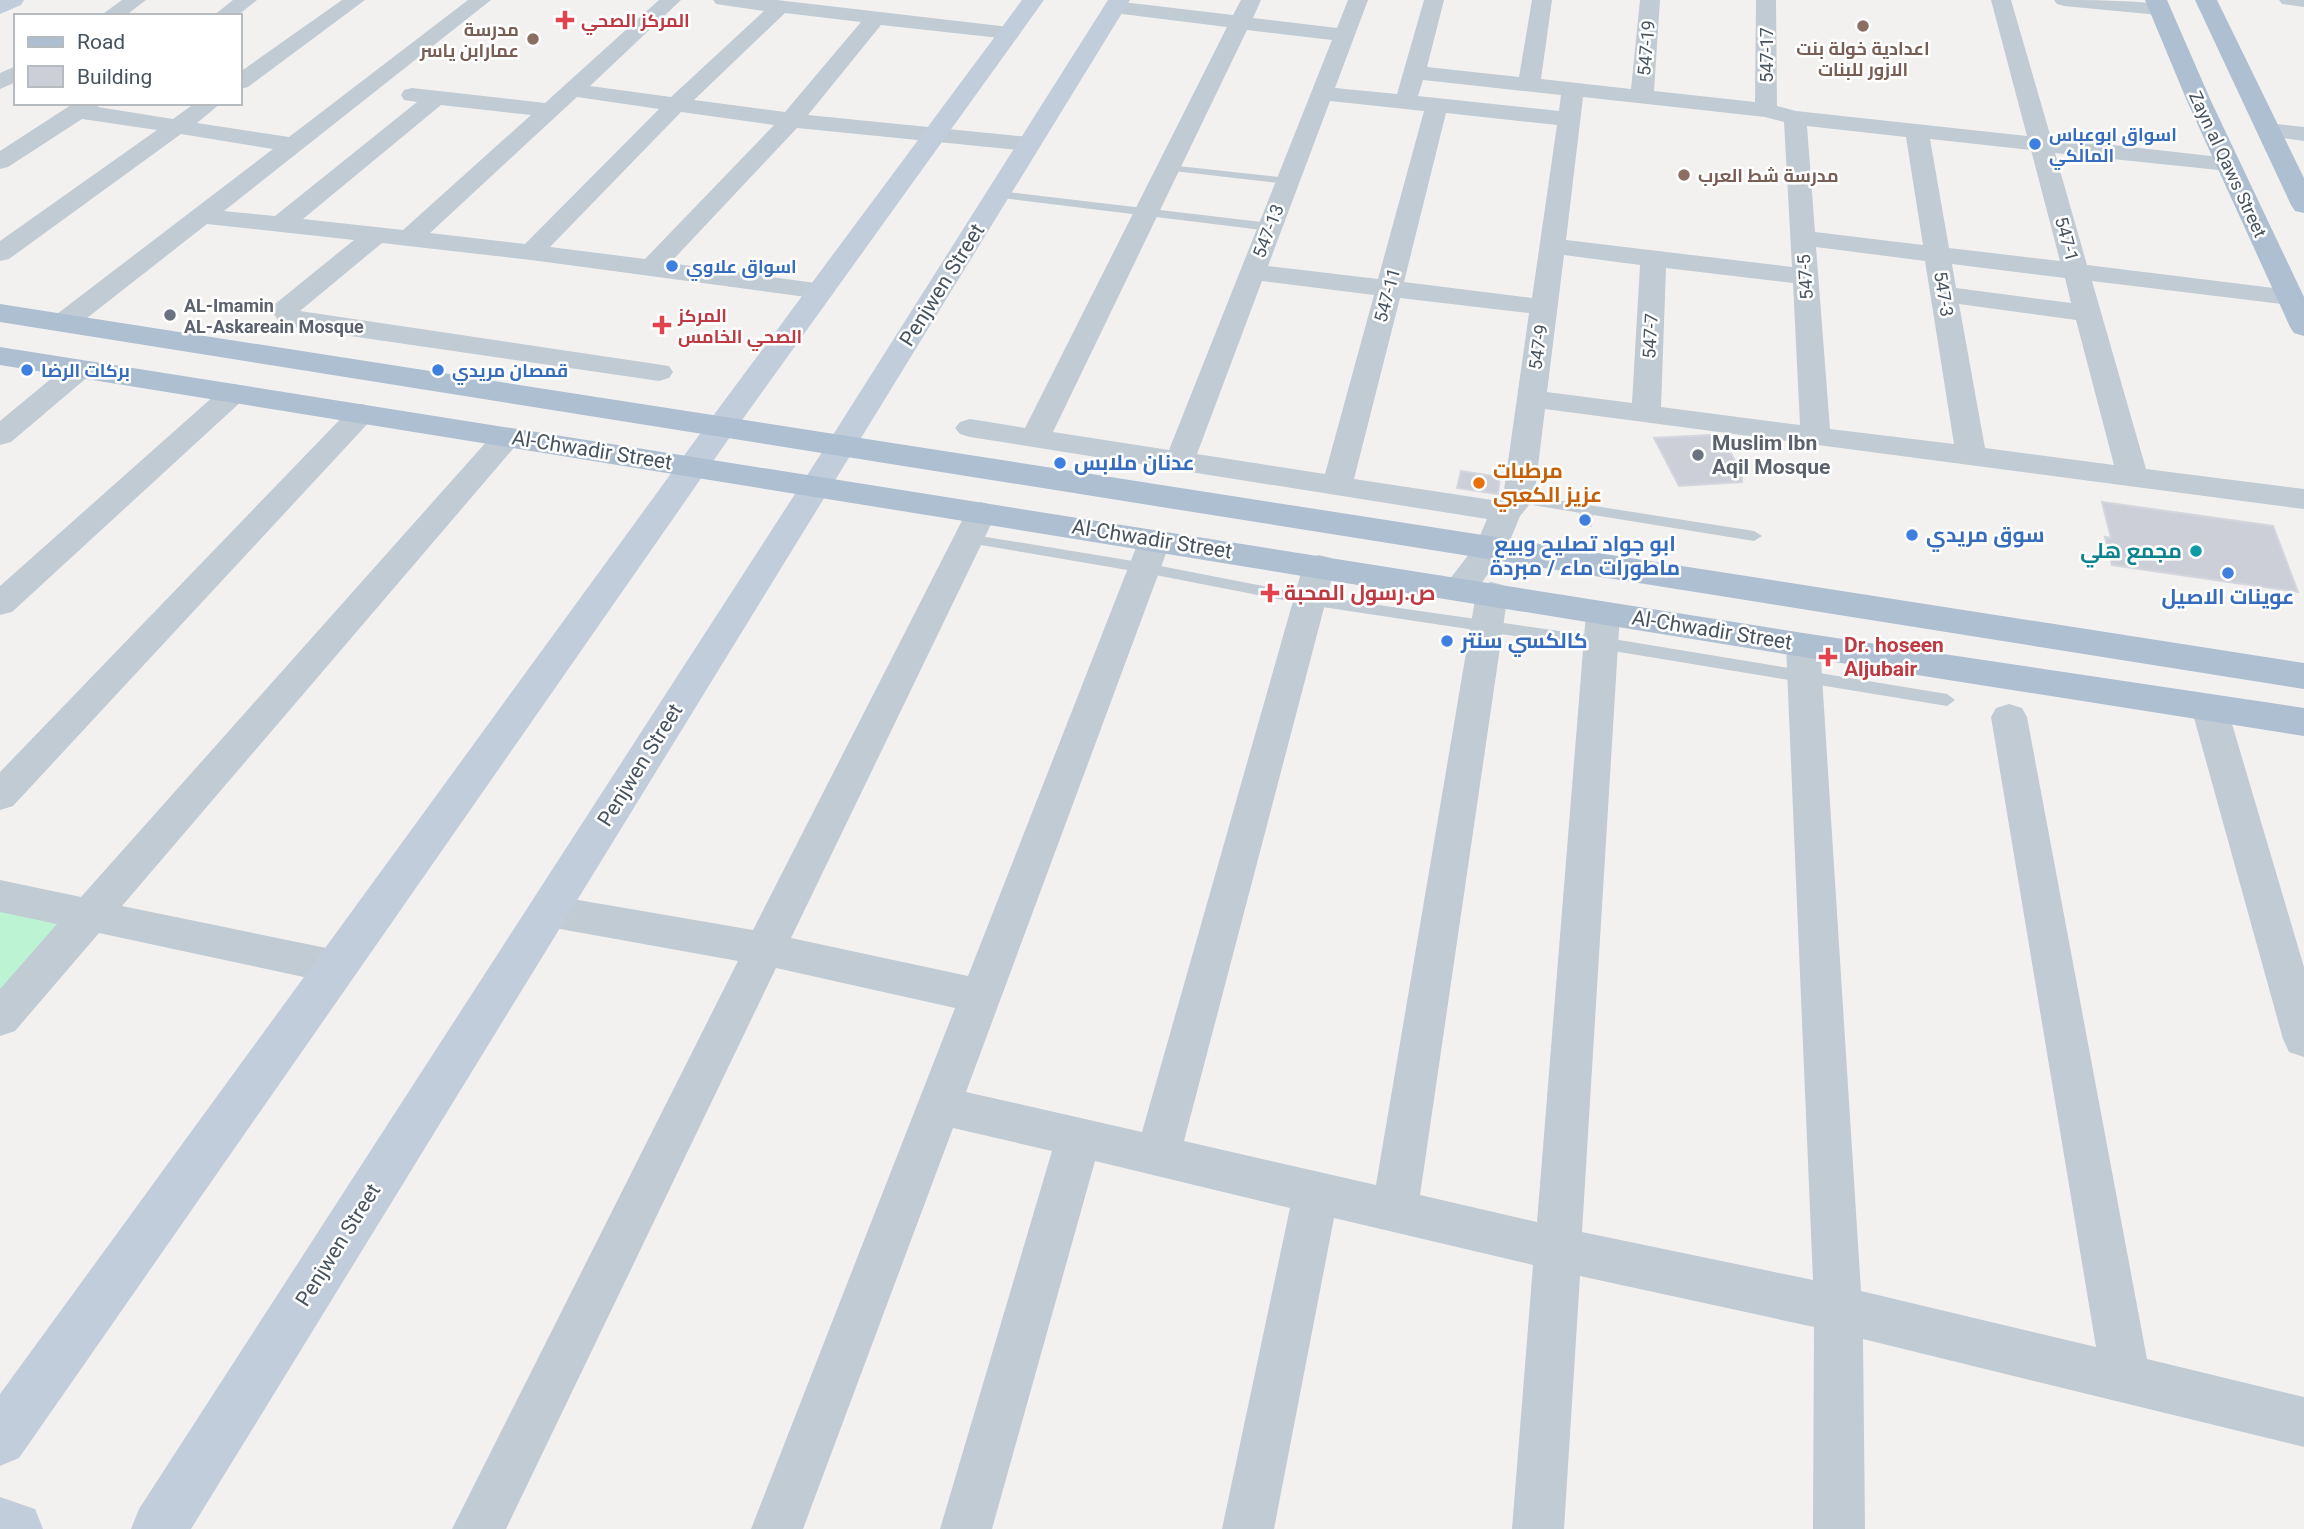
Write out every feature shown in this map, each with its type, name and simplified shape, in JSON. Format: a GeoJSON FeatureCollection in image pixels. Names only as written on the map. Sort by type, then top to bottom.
{"type":"FeatureCollection","features":[{"type":"Feature","properties":{"kind":"main road","name":"Zayn al Qaws Street"},"geometry":{"type":"LineString","coordinates":[[2207,0],[2228,104],[2228,164],[2304,327]]}},
{"type":"Feature","properties":{"kind":"main road","name":"Zayn al Qaws Street"},"geometry":{"type":"LineString","coordinates":[[2157,4],[2228,104],[2268,130],[2304,205]]}},
{"type":"Feature","properties":{"kind":"main road","name":"Al-Chwadir Street"},"geometry":{"type":"LineString","coordinates":[[0,313],[2304,676]]}},
{"type":"Feature","properties":{"kind":"main road","name":"Al-Chwadir Street"},"geometry":{"type":"LineString","coordinates":[[2,358],[817,486],[975,526],[1314,583],[1479,603],[1602,628],[1804,661],[2209,707],[2304,722]]}},
{"type":"Feature","properties":{"kind":"street"},"geometry":{"type":"LineString","coordinates":[[0,7],[13,0]]}},
{"type":"Feature","properties":{"kind":"street"},"geometry":{"type":"LineString","coordinates":[[113,14],[136,0]]}},
{"type":"Feature","properties":{"kind":"street"},"geometry":{"type":"LineString","coordinates":[[226,14],[247,0]]}},
{"type":"Feature","properties":{"kind":"street"},"geometry":{"type":"LineString","coordinates":[[242,81],[355,0]]}},
{"type":"Feature","properties":{"kind":"street"},"geometry":{"type":"LineString","coordinates":[[453,0],[480,2]]}},
{"type":"Feature","properties":{"kind":"street"},"geometry":{"type":"LineString","coordinates":[[410,238],[671,0]]}},
{"type":"Feature","properties":{"kind":"street"},"geometry":{"type":"LineString","coordinates":[[723,0],[780,7],[873,12],[1009,33]]}},
{"type":"Feature","properties":{"kind":"street"},"geometry":{"type":"LineString","coordinates":[[0,1439],[693,466],[1033,0]]}},
{"type":"Feature","properties":{"kind":"street","name":"547-13"},"geometry":{"type":"LineString","coordinates":[[1179,462],[1358,0]]}},
{"type":"Feature","properties":{"kind":"street"},"geometry":{"type":"LineString","coordinates":[[1405,102],[1434,0]]}},
{"type":"Feature","properties":{"kind":"street"},"geometry":{"type":"LineString","coordinates":[[1529,85],[1542,0]]}},
{"type":"Feature","properties":{"kind":"street","name":"547-19"},"geometry":{"type":"LineString","coordinates":[[1642,97],[1650,0]]}},
{"type":"Feature","properties":{"kind":"street","name":"547-17"},"geometry":{"type":"LineString","coordinates":[[1766,0],[1766,110]]}},
{"type":"Feature","properties":{"kind":"street","name":"547-1"},"geometry":{"type":"LineString","coordinates":[[2001,0],[2133,477]]}},
{"type":"Feature","properties":{"kind":"street"},"geometry":{"type":"LineString","coordinates":[[2064,0],[2157,4]]}},
{"type":"Feature","properties":{"kind":"street"},"geometry":{"type":"LineString","coordinates":[[2289,0],[2304,1]]}},
{"type":"Feature","properties":{"kind":"street"},"geometry":{"type":"LineString","coordinates":[[63,323],[480,2]]}},
{"type":"Feature","properties":{"kind":"street"},"geometry":{"type":"LineString","coordinates":[[1116,4],[1246,11],[1344,35]]}},
{"type":"Feature","properties":{"kind":"street","name":"Penjwen Street"},"geometry":{"type":"LineString","coordinates":[[173,1526],[548,911],[817,486],[1116,4]]}},
{"type":"Feature","properties":{"kind":"street"},"geometry":{"type":"LineString","coordinates":[[531,252],[676,104],[780,7]]}},
{"type":"Feature","properties":{"kind":"street"},"geometry":{"type":"LineString","coordinates":[[1035,438],[1246,11]]}},
{"type":"Feature","properties":{"kind":"street"},"geometry":{"type":"LineString","coordinates":[[651,268],[791,120],[873,12]]}},
{"type":"Feature","properties":{"kind":"street"},"geometry":{"type":"LineString","coordinates":[[1415,72],[1766,110],[1795,118],[1917,132],[2228,164]]}},
{"type":"Feature","properties":{"kind":"street"},"geometry":{"type":"LineString","coordinates":[[366,89],[551,110]]}},
{"type":"Feature","properties":{"kind":"street","name":"547-9"},"geometry":{"type":"LineString","coordinates":[[1479,603],[1491,548],[1512,506],[1531,399],[1573,89]]}},
{"type":"Feature","properties":{"kind":"street"},"geometry":{"type":"LineString","coordinates":[[572,90],[791,120],[1029,144]]}},
{"type":"Feature","properties":{"kind":"street"},"geometry":{"type":"LineString","coordinates":[[1322,93],[1569,119]]}},
{"type":"Feature","properties":{"kind":"street"},"geometry":{"type":"LineString","coordinates":[[279,226],[436,98]]}},
{"type":"Feature","properties":{"kind":"street"},"geometry":{"type":"LineString","coordinates":[[0,253],[207,105]]}},
{"type":"Feature","properties":{"kind":"street","name":"547-11"},"geometry":{"type":"LineString","coordinates":[[1337,485],[1437,105]]}},
{"type":"Feature","properties":{"kind":"street"},"geometry":{"type":"LineString","coordinates":[[0,162],[84,107],[177,127],[294,145]]}},
{"type":"Feature","properties":{"kind":"street","name":"547-5"},"geometry":{"type":"LineString","coordinates":[[1795,118],[1816,436]]}},
{"type":"Feature","properties":{"kind":"street"},"geometry":{"type":"LineString","coordinates":[[2268,130],[2304,134]]}},
{"type":"Feature","properties":{"kind":"street","name":"547-3"},"geometry":{"type":"LineString","coordinates":[[1917,132],[1971,456]]}},
{"type":"Feature","properties":{"kind":"street"},"geometry":{"type":"LineString","coordinates":[[203,216],[531,252],[821,291]]}},
{"type":"Feature","properties":{"kind":"street"},"geometry":{"type":"LineString","coordinates":[[375,236],[285,310],[289,317],[390,335],[659,372]]}},
{"type":"Feature","properties":{"kind":"street"},"geometry":{"type":"LineString","coordinates":[[1803,239],[2290,297]]}},
{"type":"Feature","properties":{"kind":"street"},"geometry":{"type":"LineString","coordinates":[[1552,246],[1805,276]]}},
{"type":"Feature","properties":{"kind":"street","name":"547-7"},"geometry":{"type":"LineString","coordinates":[[1646,414],[1653,258]]}},
{"type":"Feature","properties":{"kind":"street"},"geometry":{"type":"LineString","coordinates":[[1252,272],[1544,307]]}},
{"type":"Feature","properties":{"kind":"street"},"geometry":{"type":"LineString","coordinates":[[1944,294],[2088,313]]}},
{"type":"Feature","properties":{"kind":"street"},"geometry":{"type":"LineString","coordinates":[[357,369],[390,335]]}},
{"type":"Feature","properties":{"kind":"street"},"geometry":{"type":"LineString","coordinates":[[0,436],[80,369]]}},
{"type":"Feature","properties":{"kind":"street"},"geometry":{"type":"LineString","coordinates":[[0,604],[234,393]]}},
{"type":"Feature","properties":{"kind":"street"},"geometry":{"type":"LineString","coordinates":[[1531,399],[2304,499]]}},
{"type":"Feature","properties":{"kind":"street"},"geometry":{"type":"LineString","coordinates":[[0,796],[362,413]]}},
{"type":"Feature","properties":{"kind":"street"},"geometry":{"type":"LineString","coordinates":[[970,428],[1337,485],[1512,506]]}},
{"type":"Feature","properties":{"kind":"street"},"geometry":{"type":"LineString","coordinates":[[0,1018],[507,437]]}},
{"type":"Feature","properties":{"kind":"street"},"geometry":{"type":"LineString","coordinates":[[478,1529],[975,526]]}},
{"type":"Feature","properties":{"kind":"street"},"geometry":{"type":"LineString","coordinates":[[777,1529],[1150,554]]}},
{"type":"Feature","properties":{"kind":"street"},"geometry":{"type":"LineString","coordinates":[[1158,1156],[1314,583]]}},
{"type":"Feature","properties":{"kind":"street"},"geometry":{"type":"LineString","coordinates":[[1395,1211],[1479,603]]}},
{"type":"Feature","properties":{"kind":"street"},"geometry":{"type":"LineString","coordinates":[[1538,1529],[1602,628]]}},
{"type":"Feature","properties":{"kind":"street"},"geometry":{"type":"LineString","coordinates":[[1804,661],[1838,1309],[1839,1529]]}},
{"type":"Feature","properties":{"kind":"street"},"geometry":{"type":"LineString","coordinates":[[2209,707],[2304,1039]]}},
{"type":"Feature","properties":{"kind":"street"},"geometry":{"type":"LineString","coordinates":[[2009,718],[2126,1380]]}},
{"type":"Feature","properties":{"kind":"street"},"geometry":{"type":"LineString","coordinates":[[0,896],[336,967]]}},
{"type":"Feature","properties":{"kind":"street"},"geometry":{"type":"LineString","coordinates":[[548,911],[765,949],[981,996]]}},
{"type":"Feature","properties":{"kind":"street"},"geometry":{"type":"LineString","coordinates":[[939,1105],[1558,1249],[1838,1309],[2304,1422]]}},
{"type":"Feature","properties":{"kind":"street"},"geometry":{"type":"LineString","coordinates":[[966,1529],[1079,1137]]}},
{"type":"Feature","properties":{"kind":"street"},"geometry":{"type":"LineString","coordinates":[[1248,1529],[1316,1192]]}},
{"type":"Feature","properties":{"kind":"street"},"geometry":{"type":"LineString","coordinates":[[0,1525],[15,1529]]}},
{"type":"Feature","properties":{"kind":"lane"},"geometry":{"type":"LineString","coordinates":[[1169,168],[1288,181]]}},
{"type":"Feature","properties":{"kind":"lane"},"geometry":{"type":"LineString","coordinates":[[998,195],[1270,228]]}},
{"type":"Feature","properties":{"kind":"lane"},"geometry":{"type":"LineString","coordinates":[[1512,506],[1754,536]]}},
{"type":"Feature","properties":{"kind":"lane"},"geometry":{"type":"LineString","coordinates":[[1314,583],[1479,603]]}},
{"type":"Feature","properties":{"kind":"lane"},"geometry":{"type":"LineString","coordinates":[[1804,661],[1947,700]]}},
{"type":"Feature","properties":{"kind":"green space"},"geometry":{"type":"Polygon","coordinates":[[[0,896],[90,915],[0,1018],[0,896]]]}},
{"type":"Feature","properties":{"kind":"building","name":"Muslim Ibn Aqil Mosque"},"geometry":{"type":"Polygon","coordinates":[[[1710,435],[1722,438],[1742,473],[1742,482],[1679,486],[1654,438],[1710,435]]]}},
{"type":"Feature","properties":{"kind":"building","name":"مرطبات عزيز الكعبي"},"geometry":{"type":"Polygon","coordinates":[[[1461,471],[1500,477],[1498,494],[1457,488],[1461,471]]]}},
{"type":"Feature","properties":{"kind":"building","name":"مجمع هلي"},"geometry":{"type":"Polygon","coordinates":[[[2102,502],[2273,526],[2298,592],[2112,565],[2105,537],[2111,538],[2102,502]]]}},
{"type":"Feature","properties":{"kind":"building","name":"ابو جواد تصليح وبيع ماطورات ماء / مبردة"},"geometry":{"type":"Polygon","coordinates":[[[1580,514],[1592,516],[1591,526],[1578,523],[1580,514]]]}},
{"type":"Feature","properties":{"kind":"place","name":"المركز الصحي"},"geometry":{"type":"Point","coordinates":[565,20]}},
{"type":"Feature","properties":{"kind":"place","name":"اعدادية خولة بنت الازور للبنات"},"geometry":{"type":"Point","coordinates":[1863,26]}},
{"type":"Feature","properties":{"kind":"place","name":"مدرسة عمارابن ياسر"},"geometry":{"type":"Point","coordinates":[533,39]}},
{"type":"Feature","properties":{"kind":"place","name":"اسواق ابوعباس المالكي"},"geometry":{"type":"Point","coordinates":[2035,144]}},
{"type":"Feature","properties":{"kind":"place","name":"مدرسة شط العرب"},"geometry":{"type":"Point","coordinates":[1684,175]}},
{"type":"Feature","properties":{"kind":"place","name":"اسواق علاوي"},"geometry":{"type":"Point","coordinates":[672,266]}},
{"type":"Feature","properties":{"kind":"place","name":"AL-Imamin AL-Askareain Mosque"},"geometry":{"type":"Point","coordinates":[170,315]}},
{"type":"Feature","properties":{"kind":"place","name":"المركز الصحي الخامس"},"geometry":{"type":"Point","coordinates":[662,325]}},
{"type":"Feature","properties":{"kind":"place","name":"بركات الرضا"},"geometry":{"type":"Point","coordinates":[27,370]}},
{"type":"Feature","properties":{"kind":"place","name":"قمصان مريدي"},"geometry":{"type":"Point","coordinates":[438,370]}},
{"type":"Feature","properties":{"kind":"place","name":"Muslim Ibn Aqil Mosque"},"geometry":{"type":"Point","coordinates":[1698,455]}},
{"type":"Feature","properties":{"kind":"place","name":"عدنان ملابس"},"geometry":{"type":"Point","coordinates":[1060,463]}},
{"type":"Feature","properties":{"kind":"place","name":"مرطبات عزيز الكعبي"},"geometry":{"type":"Point","coordinates":[1479,483]}},
{"type":"Feature","properties":{"kind":"place","name":"ابو جواد تصليح وبيع ماطورات ماء / مبردة"},"geometry":{"type":"Point","coordinates":[1585,520]}},
{"type":"Feature","properties":{"kind":"place","name":"سوق مريدي"},"geometry":{"type":"Point","coordinates":[1912,535]}},
{"type":"Feature","properties":{"kind":"place","name":"مجمع هلي"},"geometry":{"type":"Point","coordinates":[2196,551]}},
{"type":"Feature","properties":{"kind":"place","name":"عوينات الاصيل"},"geometry":{"type":"Point","coordinates":[2228,573]}},
{"type":"Feature","properties":{"kind":"place","name":"ص.رسول المحبة"},"geometry":{"type":"Point","coordinates":[1270,593]}},
{"type":"Feature","properties":{"kind":"place","name":"كالكسي سنتر"},"geometry":{"type":"Point","coordinates":[1447,641]}},
{"type":"Feature","properties":{"kind":"place","name":"Dr. hoseen Aljubair"},"geometry":{"type":"Point","coordinates":[1828,657]}}]}
